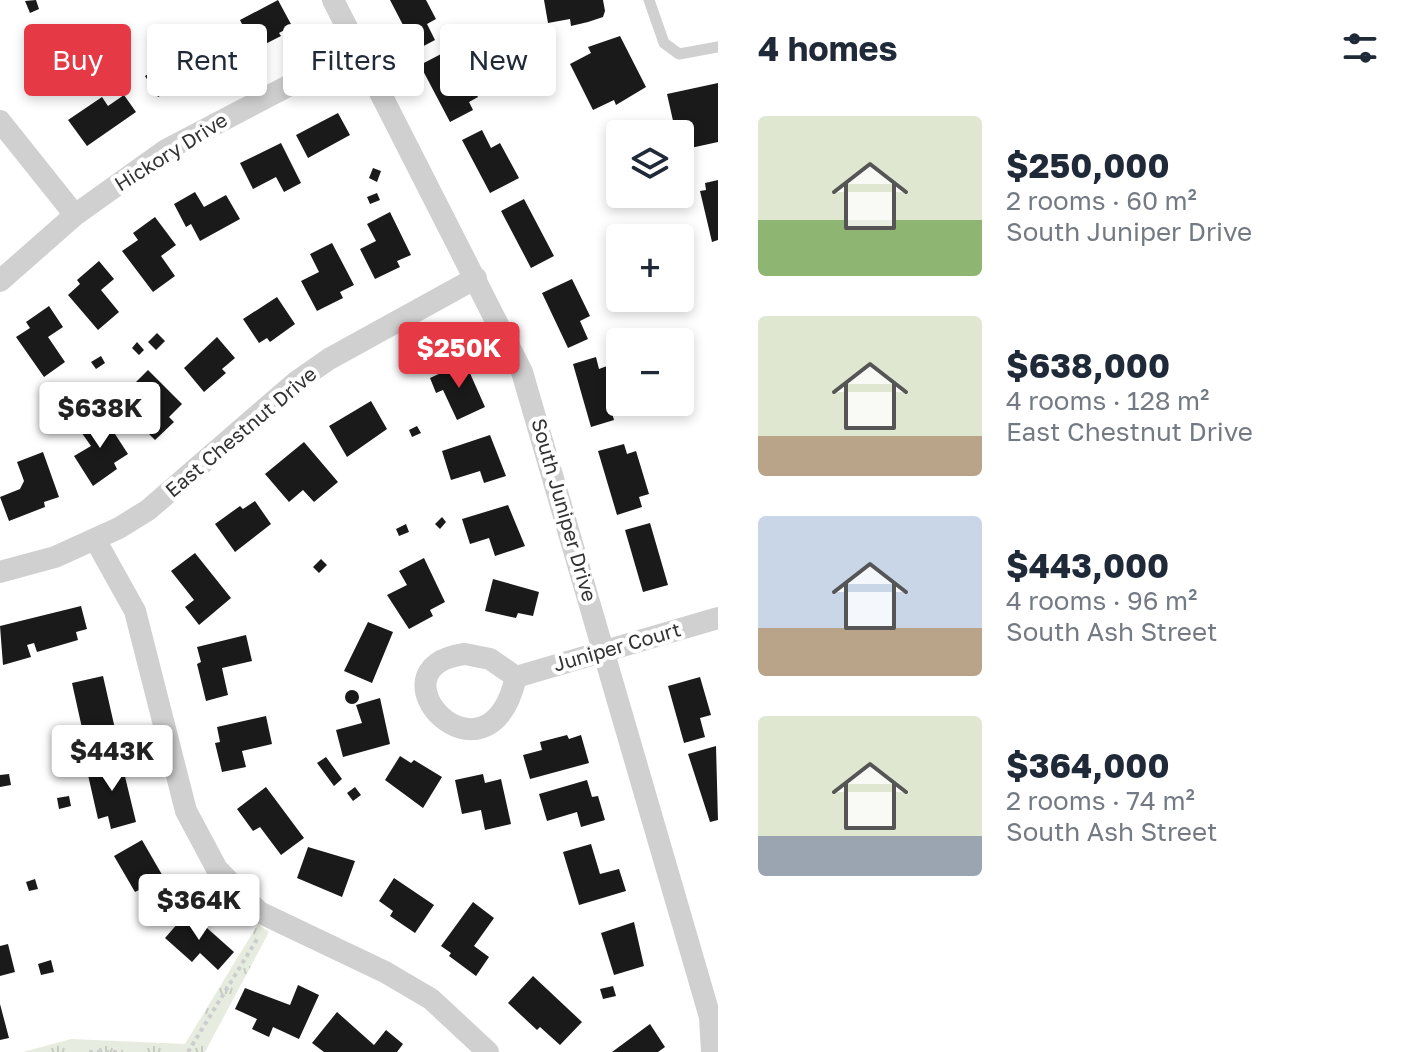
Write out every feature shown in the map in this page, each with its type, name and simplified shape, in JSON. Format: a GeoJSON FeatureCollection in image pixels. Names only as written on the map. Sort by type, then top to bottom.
{"type":"FeatureCollection","features":[{"type":"Feature","properties":{"kind":"street","name":"South Juniper Drive"},"geometry":{"type":"LineString","coordinates":[[333,0],[346,24]]}},
{"type":"Feature","properties":{"kind":"street","name":"Hickory Drive"},"geometry":{"type":"LineString","coordinates":[[0,281],[75,215],[166,150],[283,89]]}},
{"type":"Feature","properties":{"kind":"street","name":"South Juniper Drive"},"geometry":{"type":"LineString","coordinates":[[383,96],[522,372],[710,1017],[712,1052]]}},
{"type":"Feature","properties":{"kind":"street"},"geometry":{"type":"LineString","coordinates":[[0,121],[75,215]]}},
{"type":"Feature","properties":{"kind":"street","name":"East Chestnut Drive"},"geometry":{"type":"LineString","coordinates":[[0,572],[55,557],[96,541],[148,510],[296,382],[329,359],[476,278]]}},
{"type":"Feature","properties":{"kind":"street"},"geometry":{"type":"LineString","coordinates":[[96,541],[135,611],[172,765],[197,837],[217,869],[249,903],[270,918],[385,972],[431,999],[488,1052]]}},
{"type":"Feature","properties":{"kind":"street","name":"Juniper Court"},"geometry":{"type":"LineString","coordinates":[[516,677],[718,618]]}},
{"type":"Feature","properties":{"kind":"lane"},"geometry":{"type":"LineString","coordinates":[[649,0],[664,43],[679,54],[718,47]]}},
{"type":"Feature","properties":{"kind":"path"},"geometry":{"type":"LineString","coordinates":[[188,1052],[270,918]]}},
{"type":"Feature","properties":{"kind":"path"},"geometry":{"type":"LineString","coordinates":[[89,1052],[123,1052]]}},
{"type":"Feature","properties":{"kind":"green space"},"geometry":{"type":"Polygon","coordinates":[[[258,924],[269,932],[205,1052],[23,1052],[71,1039],[185,1044],[258,924]]]}},
{"type":"Feature","properties":{"kind":"building"},"geometry":{"type":"Polygon","coordinates":[[[36,0],[39,9],[30,13],[25,1],[36,0]]]}},
{"type":"Feature","properties":{"kind":"building"},"geometry":{"type":"Polygon","coordinates":[[[278,0],[291,24],[283,24],[283,31],[279,33],[281,36],[267,43],[267,24],[242,24],[240,20],[278,0]]]}},
{"type":"Feature","properties":{"kind":"building"},"geometry":{"type":"Polygon","coordinates":[[[390,0],[426,0],[436,19],[427,24],[435,40],[424,46],[424,24],[402,24],[390,0]]]}},
{"type":"Feature","properties":{"kind":"building"},"geometry":{"type":"Polygon","coordinates":[[[544,0],[603,0],[605,11],[603,17],[571,26],[570,19],[548,23],[544,0]]]}},
{"type":"Feature","properties":{"kind":"building"},"geometry":{"type":"Polygon","coordinates":[[[620,36],[646,87],[616,105],[614,100],[593,110],[570,64],[591,53],[588,47],[620,36]]]}},
{"type":"Feature","properties":{"kind":"building"},"geometry":{"type":"Polygon","coordinates":[[[440,55],[440,96],[477,96],[469,102],[473,110],[450,122],[424,73],[424,63],[440,55]]]}},
{"type":"Feature","properties":{"kind":"building"},"geometry":{"type":"Polygon","coordinates":[[[718,83],[718,142],[694,147],[694,120],[673,120],[667,94],[718,83]]]}},
{"type":"Feature","properties":{"kind":"building"},"geometry":{"type":"Polygon","coordinates":[[[125,96],[136,112],[87,146],[68,120],[102,97],[108,106],[125,96]]]}},
{"type":"Feature","properties":{"kind":"building"},"geometry":{"type":"Polygon","coordinates":[[[338,113],[350,135],[308,158],[296,135],[338,113]]]}},
{"type":"Feature","properties":{"kind":"building"},"geometry":{"type":"Polygon","coordinates":[[[482,130],[491,148],[500,143],[519,178],[490,193],[462,140],[482,130]]]}},
{"type":"Feature","properties":{"kind":"building"},"geometry":{"type":"Polygon","coordinates":[[[281,143],[301,183],[284,192],[276,177],[253,189],[240,163],[281,143]]]}},
{"type":"Feature","properties":{"kind":"building"},"geometry":{"type":"Polygon","coordinates":[[[373,168],[381,171],[377,182],[369,178],[373,168]]]}},
{"type":"Feature","properties":{"kind":"building"},"geometry":{"type":"Polygon","coordinates":[[[718,180],[718,240],[712,242],[700,191],[706,190],[705,183],[718,180]]]}},
{"type":"Feature","properties":{"kind":"building"},"geometry":{"type":"Polygon","coordinates":[[[195,192],[204,207],[226,195],[240,219],[200,241],[191,224],[186,227],[174,204],[195,192]]]}},
{"type":"Feature","properties":{"kind":"building"},"geometry":{"type":"Polygon","coordinates":[[[377,193],[380,200],[370,204],[367,197],[377,193]]]}},
{"type":"Feature","properties":{"kind":"building"},"geometry":{"type":"Polygon","coordinates":[[[524,199],[554,256],[531,268],[501,211],[524,199]]]}},
{"type":"Feature","properties":{"kind":"building"},"geometry":{"type":"Polygon","coordinates":[[[390,212],[411,255],[397,261],[400,267],[375,279],[360,249],[376,241],[367,224],[390,212]]]}},
{"type":"Feature","properties":{"kind":"building"},"geometry":{"type":"Polygon","coordinates":[[[155,217],[176,245],[161,256],[175,276],[153,292],[122,251],[138,240],[133,233],[155,217]]]}},
{"type":"Feature","properties":{"kind":"building"},"geometry":{"type":"Polygon","coordinates":[[[332,243],[354,285],[340,292],[343,298],[317,311],[301,281],[319,272],[310,254],[332,243]]]}},
{"type":"Feature","properties":{"kind":"building"},"geometry":{"type":"Polygon","coordinates":[[[99,261],[114,279],[101,290],[119,312],[98,330],[68,295],[80,284],[77,280],[99,261]]]}},
{"type":"Feature","properties":{"kind":"building"},"geometry":{"type":"Polygon","coordinates":[[[572,279],[590,316],[580,321],[588,339],[568,348],[542,293],[572,279]]]}},
{"type":"Feature","properties":{"kind":"building"},"geometry":{"type":"Polygon","coordinates":[[[277,297],[295,324],[270,342],[267,338],[259,343],[243,319],[277,297]]]}},
{"type":"Feature","properties":{"kind":"building"},"geometry":{"type":"Polygon","coordinates":[[[49,306],[63,327],[48,337],[65,362],[44,377],[16,337],[30,328],[26,322],[49,306]]]}},
{"type":"Feature","properties":{"kind":"building"},"geometry":{"type":"Polygon","coordinates":[[[157,333],[165,341],[156,350],[148,342],[157,333]]]}},
{"type":"Feature","properties":{"kind":"building"},"geometry":{"type":"Polygon","coordinates":[[[217,337],[235,358],[222,369],[226,373],[204,392],[184,368],[217,337]]]}},
{"type":"Feature","properties":{"kind":"building"},"geometry":{"type":"Polygon","coordinates":[[[137,342],[144,350],[139,355],[132,348],[137,342]]]}},
{"type":"Feature","properties":{"kind":"building"},"geometry":{"type":"Polygon","coordinates":[[[101,356],[105,363],[96,369],[91,362],[101,356]]]}},
{"type":"Feature","properties":{"kind":"building"},"geometry":{"type":"Polygon","coordinates":[[[596,357],[599,369],[606,366],[606,416],[613,416],[614,420],[591,427],[573,364],[596,357]]]}},
{"type":"Feature","properties":{"kind":"building"},"geometry":{"type":"Polygon","coordinates":[[[465,362],[485,407],[457,420],[443,390],[436,393],[430,378],[465,362]]]}},
{"type":"Feature","properties":{"kind":"building"},"geometry":{"type":"Polygon","coordinates":[[[148,370],[182,404],[169,417],[174,422],[155,440],[137,422],[149,410],[129,389],[148,370]]]}},
{"type":"Feature","properties":{"kind":"building"},"geometry":{"type":"Polygon","coordinates":[[[371,401],[387,429],[347,457],[329,426],[371,401]]]}},
{"type":"Feature","properties":{"kind":"building"},"geometry":{"type":"Polygon","coordinates":[[[102,414],[128,454],[114,463],[117,469],[93,486],[74,456],[91,446],[79,429],[102,414]]]}},
{"type":"Feature","properties":{"kind":"building"},"geometry":{"type":"Polygon","coordinates":[[[417,426],[421,433],[412,437],[409,430],[417,426]]]}},
{"type":"Feature","properties":{"kind":"building"},"geometry":{"type":"Polygon","coordinates":[[[490,435],[506,476],[484,483],[480,471],[451,480],[442,451],[490,435]]]}},
{"type":"Feature","properties":{"kind":"building"},"geometry":{"type":"Polygon","coordinates":[[[304,442],[338,482],[314,502],[303,490],[289,502],[265,474],[304,442]]]}},
{"type":"Feature","properties":{"kind":"building"},"geometry":{"type":"Polygon","coordinates":[[[624,444],[627,454],[636,451],[649,494],[639,497],[642,507],[617,515],[598,451],[624,444]]]}},
{"type":"Feature","properties":{"kind":"building"},"geometry":{"type":"Polygon","coordinates":[[[43,452],[59,497],[44,502],[45,507],[9,521],[0,497],[20,489],[24,481],[17,462],[43,452]]]}},
{"type":"Feature","properties":{"kind":"building"},"geometry":{"type":"Polygon","coordinates":[[[255,501],[271,524],[235,552],[215,524],[240,506],[243,509],[255,501]]]}},
{"type":"Feature","properties":{"kind":"building"},"geometry":{"type":"Polygon","coordinates":[[[508,505],[525,546],[495,556],[489,538],[470,544],[462,519],[508,505]]]}},
{"type":"Feature","properties":{"kind":"building"},"geometry":{"type":"Polygon","coordinates":[[[442,517],[446,522],[440,529],[435,524],[442,517]]]}},
{"type":"Feature","properties":{"kind":"building"},"geometry":{"type":"Polygon","coordinates":[[[650,523],[668,585],[643,592],[625,530],[650,523]]]}},
{"type":"Feature","properties":{"kind":"building"},"geometry":{"type":"Polygon","coordinates":[[[406,524],[409,532],[399,536],[396,529],[406,524]]]}},
{"type":"Feature","properties":{"kind":"building"},"geometry":{"type":"Polygon","coordinates":[[[195,553],[231,598],[199,625],[185,607],[194,600],[171,571],[195,553]]]}},
{"type":"Feature","properties":{"kind":"building"},"geometry":{"type":"Polygon","coordinates":[[[424,558],[445,602],[430,610],[433,616],[409,629],[387,595],[407,585],[399,571],[424,558]]]}},
{"type":"Feature","properties":{"kind":"building"},"geometry":{"type":"Polygon","coordinates":[[[321,559],[327,565],[319,573],[313,567],[321,559]]]}},
{"type":"Feature","properties":{"kind":"building"},"geometry":{"type":"Polygon","coordinates":[[[493,579],[539,592],[533,616],[518,613],[516,618],[485,611],[493,579]]]}},
{"type":"Feature","properties":{"kind":"building"},"geometry":{"type":"Polygon","coordinates":[[[81,606],[87,629],[76,632],[78,640],[37,652],[34,643],[27,645],[31,657],[3,665],[0,626],[81,606]]]}},
{"type":"Feature","properties":{"kind":"building"},"geometry":{"type":"Polygon","coordinates":[[[368,622],[393,632],[372,683],[344,671],[368,622]]]}},
{"type":"Feature","properties":{"kind":"building"},"geometry":{"type":"Polygon","coordinates":[[[246,635],[252,661],[222,668],[228,695],[206,701],[197,664],[201,662],[197,647],[246,635]]]}},
{"type":"Feature","properties":{"kind":"building"},"geometry":{"type":"Polygon","coordinates":[[[103,676],[118,742],[92,748],[87,727],[82,728],[72,683],[103,676]]]}},
{"type":"Feature","properties":{"kind":"building"},"geometry":{"type":"Polygon","coordinates":[[[700,677],[711,715],[700,718],[705,737],[684,743],[668,686],[700,677]]]}},
{"type":"Feature","properties":{"kind":"building"},"geometry":{"type":"Polygon","coordinates":[[[352,690],[359,697],[352,704],[345,697],[352,690]]]}},
{"type":"Feature","properties":{"kind":"building"},"geometry":{"type":"Polygon","coordinates":[[[380,698],[390,744],[343,757],[336,730],[362,723],[356,705],[380,698]]]}},
{"type":"Feature","properties":{"kind":"building"},"geometry":{"type":"Polygon","coordinates":[[[266,716],[272,744],[242,751],[246,767],[222,772],[215,743],[220,742],[217,727],[266,716]]]}},
{"type":"Feature","properties":{"kind":"building"},"geometry":{"type":"Polygon","coordinates":[[[567,735],[569,739],[581,735],[589,763],[530,779],[523,755],[542,750],[540,742],[567,735]]]}},
{"type":"Feature","properties":{"kind":"building"},"geometry":{"type":"Polygon","coordinates":[[[716,746],[718,820],[710,822],[688,754],[716,746]]]}},
{"type":"Feature","properties":{"kind":"building"},"geometry":{"type":"Polygon","coordinates":[[[120,756],[136,822],[111,829],[108,816],[98,819],[88,775],[97,773],[95,762],[120,756]]]}},
{"type":"Feature","properties":{"kind":"building"},"geometry":{"type":"Polygon","coordinates":[[[400,756],[411,763],[414,760],[442,777],[423,808],[385,780],[400,756]]]}},
{"type":"Feature","properties":{"kind":"building"},"geometry":{"type":"Polygon","coordinates":[[[326,757],[342,779],[334,786],[317,763],[326,757]]]}},
{"type":"Feature","properties":{"kind":"building"},"geometry":{"type":"Polygon","coordinates":[[[9,774],[11,785],[0,787],[0,775],[9,774]]]}},
{"type":"Feature","properties":{"kind":"building"},"geometry":{"type":"Polygon","coordinates":[[[483,774],[485,783],[501,779],[511,824],[485,830],[481,810],[462,814],[455,780],[483,774]]]}},
{"type":"Feature","properties":{"kind":"building"},"geometry":{"type":"Polygon","coordinates":[[[587,780],[592,797],[598,796],[605,820],[581,827],[577,812],[547,821],[539,794],[587,780]]]}},
{"type":"Feature","properties":{"kind":"building"},"geometry":{"type":"Polygon","coordinates":[[[266,787],[304,838],[281,855],[260,827],[253,831],[237,809],[266,787]]]}},
{"type":"Feature","properties":{"kind":"building"},"geometry":{"type":"Polygon","coordinates":[[[355,787],[361,795],[353,801],[347,793],[355,787]]]}},
{"type":"Feature","properties":{"kind":"building"},"geometry":{"type":"Polygon","coordinates":[[[69,796],[71,806],[59,809],[57,798],[69,796]]]}},
{"type":"Feature","properties":{"kind":"building"},"geometry":{"type":"Polygon","coordinates":[[[142,840],[172,892],[152,904],[143,888],[135,892],[114,856],[142,840]]]}},
{"type":"Feature","properties":{"kind":"building"},"geometry":{"type":"Polygon","coordinates":[[[591,844],[600,874],[619,869],[626,891],[579,905],[563,852],[591,844]]]}},
{"type":"Feature","properties":{"kind":"building"},"geometry":{"type":"Polygon","coordinates":[[[308,847],[355,861],[342,897],[297,878],[308,847]]]}},
{"type":"Feature","properties":{"kind":"building"},"geometry":{"type":"Polygon","coordinates":[[[394,878],[434,905],[415,933],[390,916],[393,911],[379,901],[394,878]]]}},
{"type":"Feature","properties":{"kind":"building"},"geometry":{"type":"Polygon","coordinates":[[[35,879],[38,889],[29,891],[26,882],[35,879]]]}},
{"type":"Feature","properties":{"kind":"building"},"geometry":{"type":"Polygon","coordinates":[[[473,902],[494,918],[474,946],[489,957],[476,976],[441,946],[473,902]]]}},
{"type":"Feature","properties":{"kind":"building"},"geometry":{"type":"Polygon","coordinates":[[[186,914],[196,923],[198,920],[234,952],[218,970],[200,953],[192,962],[165,938],[186,914]]]}},
{"type":"Feature","properties":{"kind":"building"},"geometry":{"type":"Polygon","coordinates":[[[634,922],[644,966],[614,975],[601,933],[634,922]]]}},
{"type":"Feature","properties":{"kind":"building"},"geometry":{"type":"Polygon","coordinates":[[[8,944],[15,972],[0,976],[0,946],[8,944]]]}},
{"type":"Feature","properties":{"kind":"building"},"geometry":{"type":"Polygon","coordinates":[[[51,960],[54,972],[41,975],[38,964],[51,960]]]}},
{"type":"Feature","properties":{"kind":"building"},"geometry":{"type":"Polygon","coordinates":[[[533,976],[582,1022],[560,1045],[540,1027],[537,1030],[508,1003],[533,976]]]}},
{"type":"Feature","properties":{"kind":"building"},"geometry":{"type":"Polygon","coordinates":[[[298,985],[319,995],[299,1039],[273,1027],[269,1037],[252,1029],[257,1019],[235,1009],[245,988],[290,1005],[298,985]]]}},
{"type":"Feature","properties":{"kind":"building"},"geometry":{"type":"Polygon","coordinates":[[[613,986],[616,996],[603,999],[600,989],[613,986]]]}},
{"type":"Feature","properties":{"kind":"building"},"geometry":{"type":"Polygon","coordinates":[[[0,1004],[9,1038],[0,1040],[0,1004]]]}},
{"type":"Feature","properties":{"kind":"building"},"geometry":{"type":"Polygon","coordinates":[[[337,1012],[374,1045],[386,1030],[403,1044],[397,1052],[324,1052],[312,1043],[337,1012]]]}},
{"type":"Feature","properties":{"kind":"building"},"geometry":{"type":"Polygon","coordinates":[[[650,1024],[665,1047],[658,1052],[612,1052],[650,1024]]]}}]}
